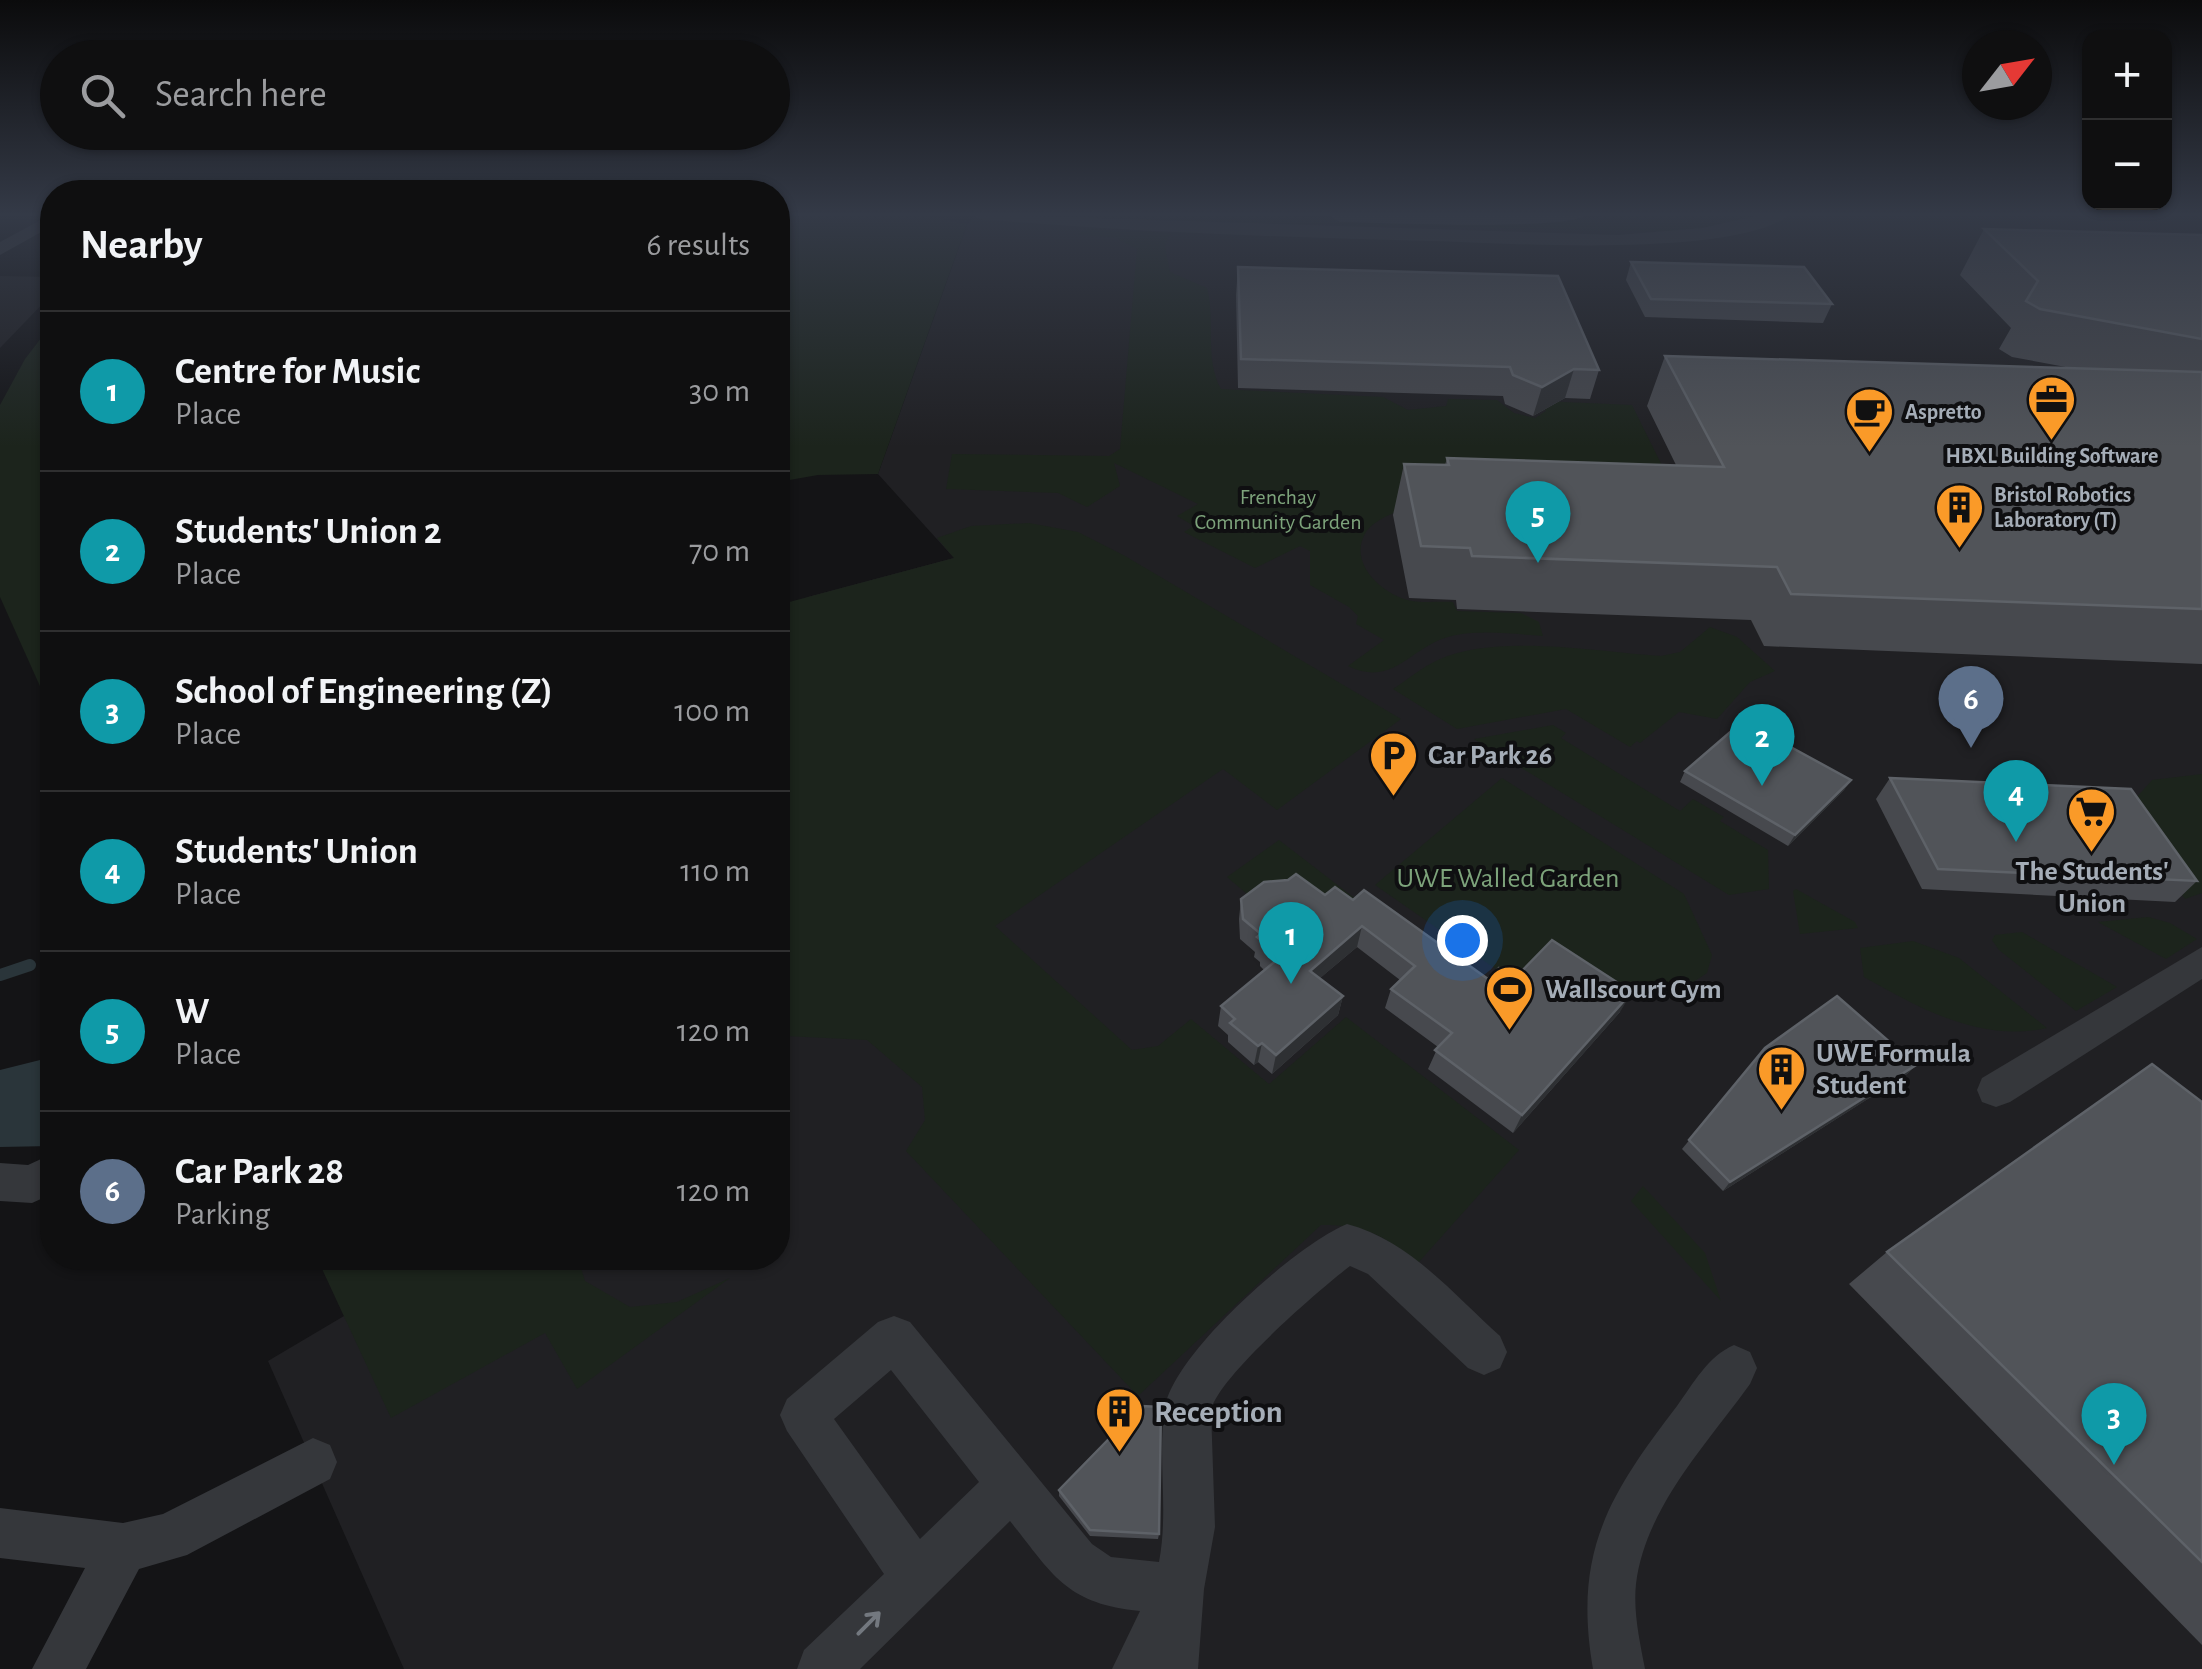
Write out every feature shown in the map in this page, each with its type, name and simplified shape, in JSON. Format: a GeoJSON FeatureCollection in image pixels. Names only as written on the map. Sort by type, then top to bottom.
{"type":"FeatureCollection","features":[{"type":"Feature","properties":{"kind":"street"},"geometry":{"type":"LineString","coordinates":[[1996,1090],[2202,961]]}},
{"type":"Feature","properties":{"kind":"street"},"geometry":{"type":"LineString","coordinates":[[0,1182],[32,1184],[40,1180]]}},
{"type":"Feature","properties":{"kind":"street"},"geometry":{"type":"LineString","coordinates":[[1172,1669],[1179,1589],[1190,1528],[1188,1410],[1192,1395],[1208,1372],[1334,1250],[1347,1245],[1372,1251],[1484,1352]]}},
{"type":"Feature","properties":{"kind":"street"},"geometry":{"type":"LineString","coordinates":[[916,1577],[803,1415],[894,1338],[1060,1549],[1088,1574],[1119,1585],[1179,1589]]}},
{"type":"Feature","properties":{"kind":"street"},"geometry":{"type":"LineString","coordinates":[[1618,1669],[1610,1589],[1617,1551],[1637,1506],[1734,1368]]}},
{"type":"Feature","properties":{"kind":"street"},"geometry":{"type":"LineString","coordinates":[[0,1533],[123,1548],[169,1536],[312,1462]]}},
{"type":"Feature","properties":{"kind":"street"},"geometry":{"type":"LineString","coordinates":[[823,1669],[1010,1486]]}},
{"type":"Feature","properties":{"kind":"street"},"geometry":{"type":"LineString","coordinates":[[58,1669],[123,1548]]}},
{"type":"Feature","properties":{"kind":"street"},"geometry":{"type":"LineString","coordinates":[[1138,1669],[1179,1589]]}},
{"type":"Feature","properties":{"kind":"shaded area"},"geometry":{"type":"Polygon","coordinates":[[[0,292],[40,292],[40,306],[0,348],[0,292]]]}},
{"type":"Feature","properties":{"kind":"shaded area"},"geometry":{"type":"Polygon","coordinates":[[[943,292],[2202,292],[2202,1669],[404,1669],[268,1361],[376,1301],[366,1270],[790,1270],[790,606],[808,597],[954,558],[878,474],[943,292]]]}},
{"type":"Feature","properties":{"kind":"shaded area"},"geometry":{"type":"Polygon","coordinates":[[[40,1060],[40,1146],[0,1147],[0,1070],[40,1060]]]}},
{"type":"Feature","properties":{"kind":"green space"},"geometry":{"type":"Polygon","coordinates":[[[790,292],[943,292],[878,474],[818,475],[790,480],[790,292]]]}},
{"type":"Feature","properties":{"kind":"green space","name":"Frenchay Community Garden"},"geometry":{"type":"Polygon","coordinates":[[[1133,292],[1208,292],[1211,352],[1221,389],[1383,397],[1408,410],[1446,406],[1448,399],[1497,400],[1514,413],[1535,418],[1546,411],[1541,401],[1632,405],[1677,496],[1407,508],[1379,520],[1366,532],[1361,553],[1369,573],[1385,589],[1410,601],[1453,602],[1457,611],[1521,613],[1539,622],[1543,636],[1456,635],[1427,646],[1391,668],[1365,672],[1348,666],[1384,640],[1356,624],[1358,616],[1349,607],[1310,585],[1310,551],[1300,546],[1255,568],[1184,532],[1194,526],[1177,516],[1198,504],[1114,463],[1120,486],[1087,507],[1058,493],[946,489],[952,454],[1109,456],[1120,449],[1133,292]]]}},
{"type":"Feature","properties":{"kind":"green space"},"geometry":{"type":"Polygon","coordinates":[[[40,340],[40,686],[0,597],[0,405],[40,340]]]}},
{"type":"Feature","properties":{"kind":"green space"},"geometry":{"type":"Polygon","coordinates":[[[1029,523],[1078,532],[1401,719],[1277,810],[1223,769],[995,926],[1132,1050],[1158,1046],[1191,1019],[1269,1084],[1346,1017],[1519,1150],[1418,1263],[1374,1234],[1351,1227],[1321,1225],[1138,1396],[906,1151],[925,1120],[922,1087],[867,1040],[790,1036],[790,602],[954,558],[937,538],[971,526],[1029,523]]]}},
{"type":"Feature","properties":{"kind":"green space"},"geometry":{"type":"Polygon","coordinates":[[[1710,627],[1737,637],[1775,671],[1750,682],[1717,719],[1679,712],[1630,747],[1566,709],[1457,729],[1393,689],[1432,663],[1462,652],[1488,647],[1547,646],[1661,656],[1680,652],[1710,627]]]}},
{"type":"Feature","properties":{"kind":"green space"},"geometry":{"type":"Polygon","coordinates":[[[1553,725],[1566,733],[1561,738],[1680,811],[1693,799],[1724,817],[1720,821],[1768,850],[1769,889],[1729,895],[1474,739],[1553,725]]]}},
{"type":"Feature","properties":{"kind":"green space"},"geometry":{"type":"Polygon","coordinates":[[[2202,774],[2202,893],[2185,899],[2154,855],[2136,798],[2152,780],[2202,774]]]}},
{"type":"Feature","properties":{"kind":"green space","name":"UWE Walled Garden"},"geometry":{"type":"Polygon","coordinates":[[[1502,778],[1684,894],[1712,955],[1707,973],[1672,996],[1646,999],[1519,985],[1375,885],[1502,778]]]}},
{"type":"Feature","properties":{"kind":"green space"},"geometry":{"type":"Polygon","coordinates":[[[1279,840],[1361,903],[1320,911],[1280,880],[1254,900],[1227,877],[1279,840]]]}},
{"type":"Feature","properties":{"kind":"green space"},"geometry":{"type":"Polygon","coordinates":[[[1796,889],[1855,922],[1858,928],[1800,934],[1793,891],[1796,889]]]}},
{"type":"Feature","properties":{"kind":"green space"},"geometry":{"type":"Polygon","coordinates":[[[2148,917],[2170,923],[2197,939],[2166,959],[2098,922],[2148,917]]]}},
{"type":"Feature","properties":{"kind":"green space"},"geometry":{"type":"Polygon","coordinates":[[[2022,932],[2117,987],[2076,1011],[1999,950],[1992,940],[1995,935],[2022,932]]]}},
{"type":"Feature","properties":{"kind":"green space"},"geometry":{"type":"Polygon","coordinates":[[[1913,941],[1959,958],[2047,1028],[1998,1031],[1975,1027],[1929,1011],[1864,977],[1860,948],[1913,941]]]}},
{"type":"Feature","properties":{"kind":"green space"},"geometry":{"type":"Polygon","coordinates":[[[1643,1186],[1705,1253],[1721,1301],[1631,1201],[1643,1186]]]}},
{"type":"Feature","properties":{"kind":"green space"},"geometry":{"type":"Polygon","coordinates":[[[323,1270],[582,1270],[585,1281],[630,1307],[677,1302],[730,1278],[577,1389],[545,1333],[391,1418],[323,1270]]]}},
{"type":"Feature","properties":{"kind":"building"},"geometry":{"type":"Polygon","coordinates":[[[1239,292],[1565,292],[1599,370],[1574,369],[1542,387],[1513,375],[1510,367],[1241,359],[1239,292]]]}},
{"type":"Feature","properties":{"kind":"building"},"geometry":{"type":"Polygon","coordinates":[[[1647,292],[1823,292],[1832,304],[1651,299],[1647,292]]]}},
{"type":"Feature","properties":{"kind":"building"},"geometry":{"type":"Polygon","coordinates":[[[2031,292],[2202,292],[2202,339],[2040,309],[2026,301],[2031,292]]]}},
{"type":"Feature","properties":{"kind":"building"},"geometry":{"type":"Polygon","coordinates":[[[1665,356],[2202,372],[2202,609],[1791,594],[1777,567],[1472,556],[1470,548],[1421,546],[1404,464],[1449,465],[1447,458],[1724,467],[1665,356]]]}},
{"type":"Feature","properties":{"kind":"building"},"geometry":{"type":"Polygon","coordinates":[[[1743,721],[1851,780],[1795,835],[1685,771],[1743,721]]]}},
{"type":"Feature","properties":{"kind":"building"},"geometry":{"type":"Polygon","coordinates":[[[1890,778],[2131,789],[2197,881],[1938,869],[1890,778]]]}},
{"type":"Feature","properties":{"kind":"building"},"geometry":{"type":"Polygon","coordinates":[[[1296,874],[1325,895],[1335,887],[1353,900],[1364,890],[1488,979],[1499,968],[1515,978],[1552,940],[1632,992],[1522,1115],[1435,1050],[1452,1033],[1391,989],[1415,966],[1362,926],[1310,971],[1343,996],[1276,1055],[1230,1023],[1235,1019],[1221,1006],[1278,959],[1263,946],[1266,944],[1257,937],[1261,934],[1243,919],[1241,899],[1264,882],[1288,880],[1296,874]]]}},
{"type":"Feature","properties":{"kind":"building","name":"UWE Formula Student"},"geometry":{"type":"Polygon","coordinates":[[[1837,996],[1916,1065],[1730,1182],[1689,1140],[1765,1048],[1837,996]]]}},
{"type":"Feature","properties":{"kind":"building"},"geometry":{"type":"Polygon","coordinates":[[[2152,1064],[2202,1102],[2202,1562],[1887,1252],[2152,1064]]]}},
{"type":"Feature","properties":{"kind":"building","name":"Reception"},"geometry":{"type":"Polygon","coordinates":[[[1141,1406],[1161,1407],[1159,1534],[1090,1530],[1059,1490],[1141,1406]]]}},
{"type":"Feature","properties":{"kind":"waterway"},"geometry":{"type":"LineString","coordinates":[[0,975],[30,965]]}},
{"type":"Feature","properties":{"kind":"place","name":"HBXL Building Software"},"geometry":{"type":"Point","coordinates":[2052,442]}},
{"type":"Feature","properties":{"kind":"place","name":"Aspretto"},"geometry":{"type":"Point","coordinates":[1870,454]}},
{"type":"Feature","properties":{"kind":"place","name":"Bristol Robotics Laboratory (T)"},"geometry":{"type":"Point","coordinates":[1959,550]}},
{"type":"Feature","properties":{"kind":"place","name":"W"},"geometry":{"type":"Point","coordinates":[1538,563]}},
{"type":"Feature","properties":{"kind":"place","name":"Car Park 28"},"geometry":{"type":"Point","coordinates":[1971,748]}},
{"type":"Feature","properties":{"kind":"place","name":"Students' Union 2"},"geometry":{"type":"Point","coordinates":[1762,786]}},
{"type":"Feature","properties":{"kind":"place","name":"Car Park 26"},"geometry":{"type":"Point","coordinates":[1393,798]}},
{"type":"Feature","properties":{"kind":"place","name":"Students' Union"},"geometry":{"type":"Point","coordinates":[2016,842]}},
{"type":"Feature","properties":{"kind":"place","name":"The Students' Union"},"geometry":{"type":"Point","coordinates":[2092,854]}},
{"type":"Feature","properties":{"kind":"place","name":"Centre for Music"},"geometry":{"type":"Point","coordinates":[1291,984]}},
{"type":"Feature","properties":{"kind":"place","name":"Wallscourt Gym"},"geometry":{"type":"Point","coordinates":[1510,1032]}},
{"type":"Feature","properties":{"kind":"place","name":"UWE Formula Student"},"geometry":{"type":"Point","coordinates":[1781,1112]}},
{"type":"Feature","properties":{"kind":"place","name":"Reception"},"geometry":{"type":"Point","coordinates":[1119,1454]}},
{"type":"Feature","properties":{"kind":"place","name":"School of Engineering (Z)"},"geometry":{"type":"Point","coordinates":[2114,1465]}}]}
